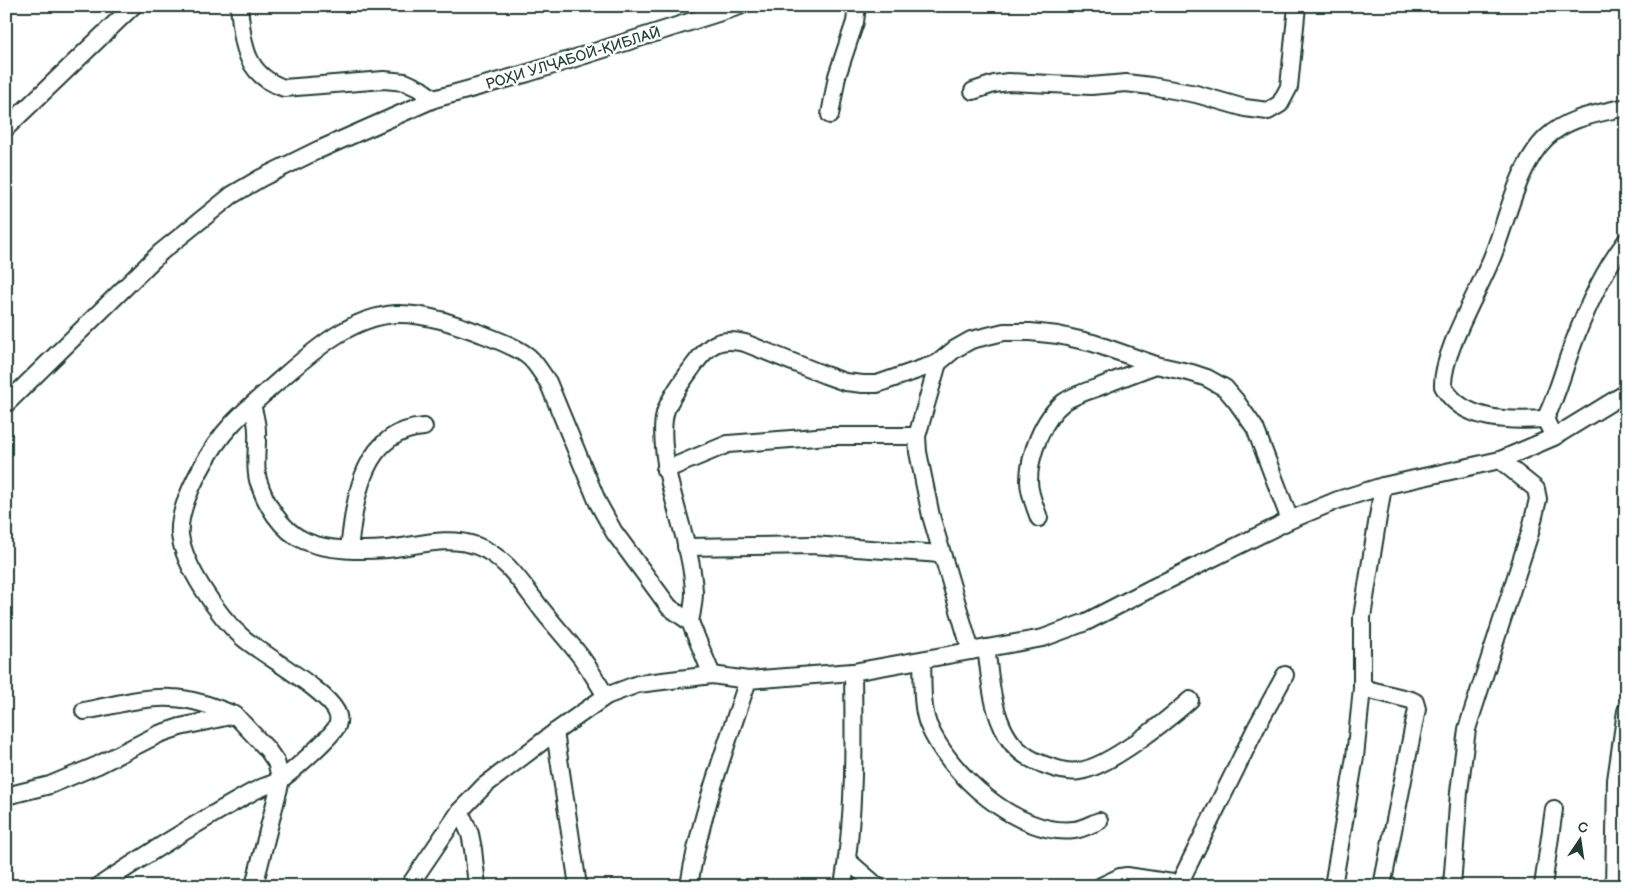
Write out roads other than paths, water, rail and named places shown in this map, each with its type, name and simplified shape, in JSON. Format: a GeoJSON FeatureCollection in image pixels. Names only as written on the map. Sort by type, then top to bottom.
{"type":"FeatureCollection","features":[{"type":"Feature","properties":{"kind":"street"},"geometry":{"type":"LineString","coordinates":[[6,128],[133,6]]}},
{"type":"Feature","properties":{"kind":"street"},"geometry":{"type":"LineString","coordinates":[[239,6],[242,36],[250,62],[259,74],[270,83],[284,88],[384,80],[405,82],[420,89],[434,99]]}},
{"type":"Feature","properties":{"kind":"street","name":"РОҲИ УЛҶАБОЙ-ҚИБЛАӢ"},"geometry":{"type":"LineString","coordinates":[[6,404],[162,252],[232,195],[290,163],[434,99],[537,70],[740,6]]}},
{"type":"Feature","properties":{"kind":"street"},"geometry":{"type":"LineString","coordinates":[[830,115],[837,76],[855,22],[856,6]]}},
{"type":"Feature","properties":{"kind":"street"},"geometry":{"type":"LineString","coordinates":[[972,91],[1008,82],[1091,86],[1126,83],[1196,94],[1245,108],[1268,111],[1280,104],[1289,87],[1297,6]]}},
{"type":"Feature","properties":{"kind":"street"},"geometry":{"type":"LineString","coordinates":[[1545,420],[1503,419],[1470,412],[1453,399],[1443,386],[1446,364],[1493,256],[1515,192],[1534,152],[1560,126],[1578,118],[1626,107]]}},
{"type":"Feature","properties":{"kind":"street"},"geometry":{"type":"LineString","coordinates":[[1545,420],[1557,393],[1578,332],[1603,275],[1626,241]]}},
{"type":"Feature","properties":{"kind":"street"},"geometry":{"type":"LineString","coordinates":[[99,886],[147,854],[238,800],[258,789],[281,780],[318,747],[336,727],[338,715],[324,696],[241,636],[225,619],[203,589],[185,554],[180,534],[181,515],[189,491],[207,458],[231,424],[323,344],[353,326],[395,314],[429,317],[461,326],[528,356],[548,382],[598,504],[614,532],[669,607],[690,622]]}},
{"type":"Feature","properties":{"kind":"street"},"geometry":{"type":"LineString","coordinates":[[712,675],[690,622],[694,591],[686,547],[666,470],[662,422],[666,408],[678,387],[696,362],[719,341],[745,343],[845,382],[877,384],[938,363],[955,349],[971,340],[1004,332],[1058,334],[1093,343],[1156,365],[1207,378],[1225,388],[1236,400],[1255,428],[1290,520]]}},
{"type":"Feature","properties":{"kind":"street"},"geometry":{"type":"LineString","coordinates":[[938,363],[917,436],[921,472],[930,516],[941,554],[978,650],[1002,728],[1016,749],[1031,760],[1066,771],[1080,771],[1098,764],[1130,746],[1167,720],[1190,700]]}},
{"type":"Feature","properties":{"kind":"street"},"geometry":{"type":"LineString","coordinates":[[1038,518],[1030,493],[1030,467],[1040,435],[1052,415],[1063,403],[1078,395],[1156,365]]}},
{"type":"Feature","properties":{"kind":"street"},"geometry":{"type":"LineString","coordinates":[[409,886],[460,811],[484,786],[606,696],[638,684],[712,675],[748,680],[853,672],[1043,638],[1086,622],[1290,520],[1338,500],[1383,486],[1500,460],[1554,437],[1626,393]]}},
{"type":"Feature","properties":{"kind":"street"},"geometry":{"type":"LineString","coordinates":[[252,405],[257,432],[256,464],[258,479],[276,518],[291,533],[304,541],[323,547],[386,549],[448,541],[467,542],[489,551],[503,561],[544,613],[579,653],[606,696]]}},
{"type":"Feature","properties":{"kind":"street"},"geometry":{"type":"LineString","coordinates":[[1545,420],[1554,437]]}},
{"type":"Feature","properties":{"kind":"street"},"geometry":{"type":"LineString","coordinates":[[349,549],[356,495],[370,462],[379,448],[390,437],[410,428],[424,427]]}},
{"type":"Feature","properties":{"kind":"street"},"geometry":{"type":"LineString","coordinates":[[666,470],[728,444],[829,436],[917,436]]}},
{"type":"Feature","properties":{"kind":"street"},"geometry":{"type":"LineString","coordinates":[[1452,886],[1459,792],[1467,729],[1530,533],[1538,499],[1536,489],[1500,460]]}},
{"type":"Feature","properties":{"kind":"street"},"geometry":{"type":"LineString","coordinates":[[1333,886],[1355,757],[1362,688],[1362,617],[1383,486]]}},
{"type":"Feature","properties":{"kind":"street"},"geometry":{"type":"LineString","coordinates":[[686,547],[813,545],[941,554]]}},
{"type":"Feature","properties":{"kind":"street"},"geometry":{"type":"LineString","coordinates":[[922,660],[924,705],[928,722],[938,743],[950,760],[982,794],[995,805],[1015,816],[1028,822],[1057,830],[1074,830],[1099,821]]}},
{"type":"Feature","properties":{"kind":"street"},"geometry":{"type":"LineString","coordinates":[[843,886],[854,774],[853,672]]}},
{"type":"Feature","properties":{"kind":"street"},"geometry":{"type":"LineString","coordinates":[[1102,886],[1120,877],[1127,876],[1179,885],[1257,726],[1285,675]]}},
{"type":"Feature","properties":{"kind":"street"},"geometry":{"type":"LineString","coordinates":[[689,886],[702,824],[748,680]]}},
{"type":"Feature","properties":{"kind":"street"},"geometry":{"type":"LineString","coordinates":[[1362,688],[1411,700],[1417,709],[1382,886]]}},
{"type":"Feature","properties":{"kind":"street"},"geometry":{"type":"LineString","coordinates":[[84,711],[156,698],[171,698],[208,704],[235,715],[267,748],[276,762],[281,780],[254,886]]}},
{"type":"Feature","properties":{"kind":"street"},"geometry":{"type":"LineString","coordinates":[[1614,886],[1616,780],[1626,711]]}},
{"type":"Feature","properties":{"kind":"street"},"geometry":{"type":"LineString","coordinates":[[6,796],[50,785],[98,765],[158,734],[180,727],[235,715]]}},
{"type":"Feature","properties":{"kind":"street"},"geometry":{"type":"LineString","coordinates":[[555,732],[578,886]]}},
{"type":"Feature","properties":{"kind":"street"},"geometry":{"type":"LineString","coordinates":[[1543,886],[1554,809]]}},
{"type":"Feature","properties":{"kind":"street"},"geometry":{"type":"LineString","coordinates":[[460,811],[470,834],[477,886]]}},
{"type":"Feature","properties":{"kind":"street"},"geometry":{"type":"LineString","coordinates":[[847,860],[877,886]]}}]}
